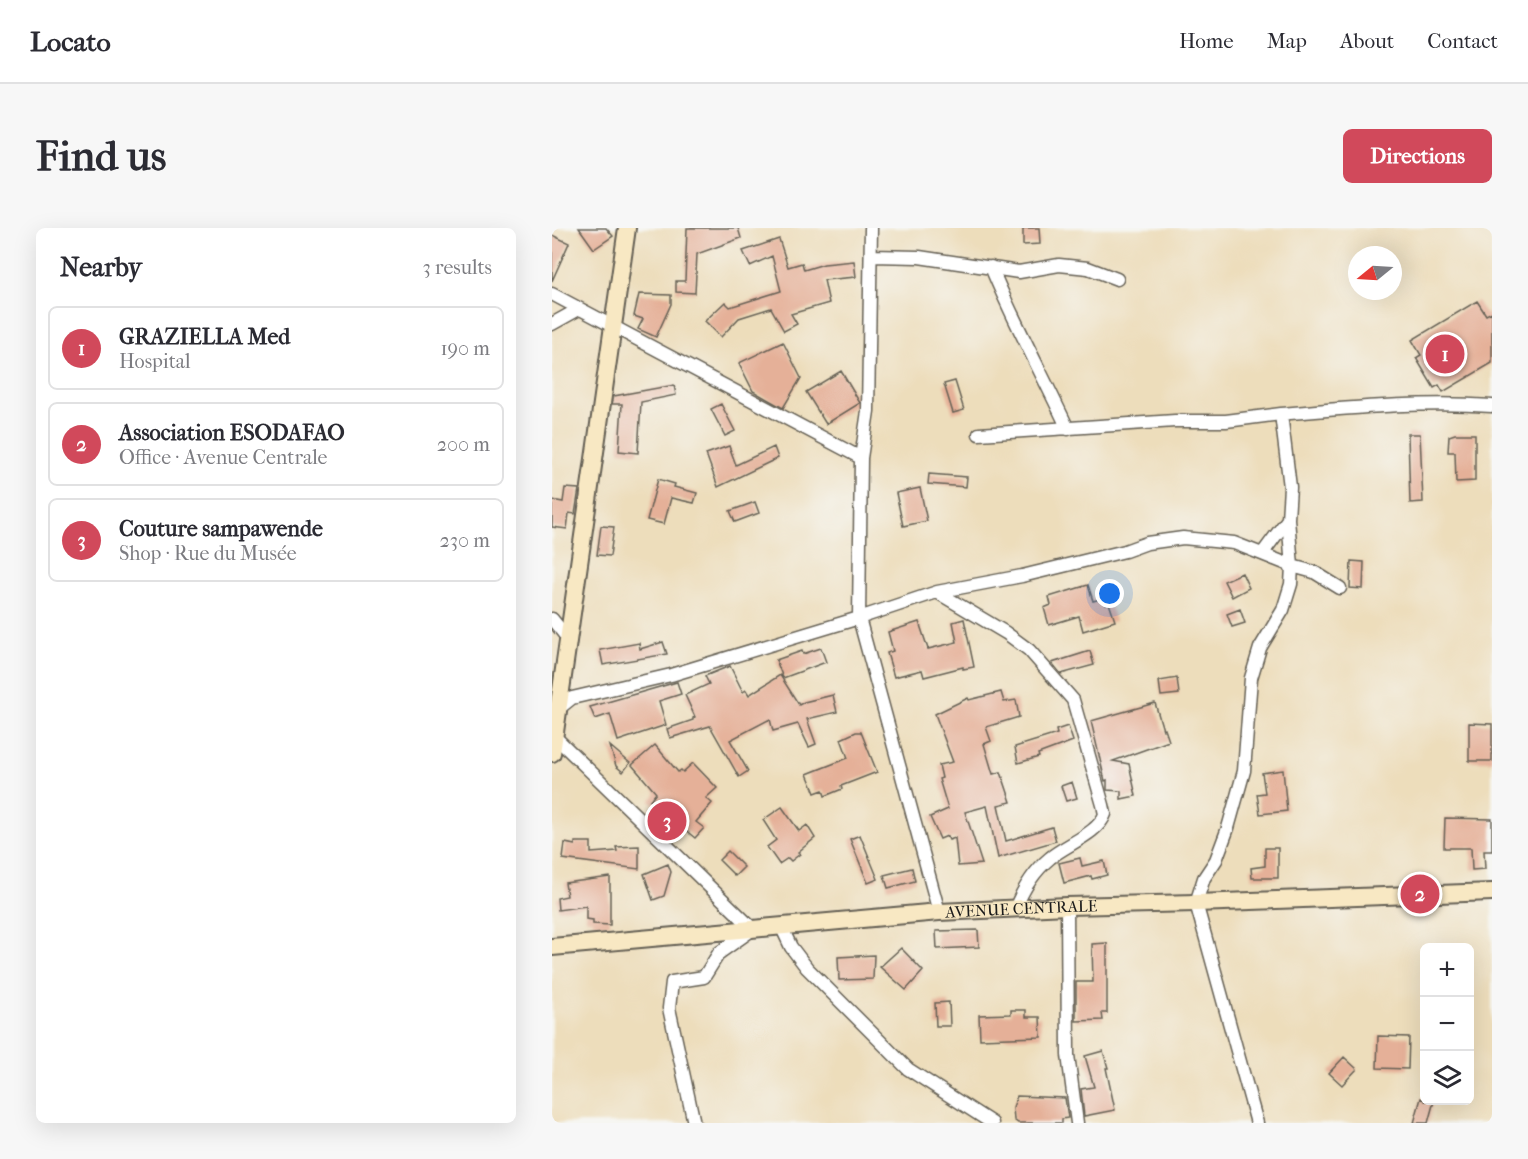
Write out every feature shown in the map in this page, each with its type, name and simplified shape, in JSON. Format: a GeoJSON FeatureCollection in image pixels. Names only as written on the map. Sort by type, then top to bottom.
{"type":"FeatureCollection","features":[{"type":"Feature","properties":{"kind":"main road"},"geometry":{"type":"LineString","coordinates":[[553,741],[627,228]]}},
{"type":"Feature","properties":{"kind":"main road","name":"AVENUE CENTRALE"},"geometry":{"type":"LineString","coordinates":[[552,947],[939,912],[1492,892]]}},
{"type":"Feature","properties":{"kind":"street"},"geometry":{"type":"LineString","coordinates":[[871,228],[868,411],[861,458],[859,618],[939,912]]}},
{"type":"Feature","properties":{"kind":"street"},"geometry":{"type":"LineString","coordinates":[[872,256],[919,257],[1019,272],[1059,265],[1088,268],[1117,279]]}},
{"type":"Feature","properties":{"kind":"street"},"geometry":{"type":"LineString","coordinates":[[992,267],[1007,306],[1044,376],[1068,429]]}},
{"type":"Feature","properties":{"kind":"street"},"geometry":{"type":"LineString","coordinates":[[552,294],[861,458]]}},
{"type":"Feature","properties":{"kind":"street"},"geometry":{"type":"LineString","coordinates":[[552,324],[579,309]]}},
{"type":"Feature","properties":{"kind":"street"},"geometry":{"type":"LineString","coordinates":[[979,434],[1226,420],[1400,404],[1492,406]]}},
{"type":"Feature","properties":{"kind":"street"},"geometry":{"type":"LineString","coordinates":[[1257,1123],[1196,903],[1204,878],[1216,860],[1228,828],[1244,771],[1251,678],[1260,648],[1283,610],[1291,584],[1292,566],[1288,519],[1290,487],[1281,414]]}},
{"type":"Feature","properties":{"kind":"street"},"geometry":{"type":"LineString","coordinates":[[1262,554],[1288,519]]}},
{"type":"Feature","properties":{"kind":"street"},"geometry":{"type":"LineString","coordinates":[[557,710],[572,698],[671,675],[937,592],[1022,576],[1125,551],[1147,543],[1183,538],[1234,543],[1292,566],[1314,572],[1340,588]]}},
{"type":"Feature","properties":{"kind":"street"},"geometry":{"type":"LineString","coordinates":[[937,592],[1006,633],[1029,650],[1073,700],[1103,805],[1105,814],[1099,825],[1050,858],[1023,887],[1015,909]]}},
{"type":"Feature","properties":{"kind":"street"},"geometry":{"type":"LineString","coordinates":[[552,619],[569,640]]}},
{"type":"Feature","properties":{"kind":"street"},"geometry":{"type":"LineString","coordinates":[[553,741],[753,929],[719,953],[704,977],[672,982],[669,1008],[694,1123]]}},
{"type":"Feature","properties":{"kind":"street"},"geometry":{"type":"LineString","coordinates":[[1067,906],[1068,1055],[1077,1123]]}},
{"type":"Feature","properties":{"kind":"street"},"geometry":{"type":"LineString","coordinates":[[781,926],[791,947],[807,968],[908,1069],[992,1123]]}},
{"type":"Feature","properties":{"kind":"building"},"geometry":{"type":"Polygon","coordinates":[[[579,228],[606,228],[613,236],[594,249],[579,228]]]}},
{"type":"Feature","properties":{"kind":"building"},"geometry":{"type":"Polygon","coordinates":[[[687,228],[738,228],[741,238],[697,254],[695,293],[676,292],[676,281],[685,281],[687,228]]]}},
{"type":"Feature","properties":{"kind":"building"},"geometry":{"type":"Polygon","coordinates":[[[1023,228],[1039,228],[1040,244],[1023,245],[1023,228]]]}},
{"type":"Feature","properties":{"kind":"building"},"geometry":{"type":"Polygon","coordinates":[[[552,235],[569,243],[552,281],[552,235]]]}},
{"type":"Feature","properties":{"kind":"building"},"geometry":{"type":"Polygon","coordinates":[[[779,239],[788,267],[802,263],[804,270],[824,264],[854,261],[856,277],[824,280],[829,303],[791,314],[797,324],[784,331],[771,308],[739,318],[721,337],[705,321],[725,302],[730,307],[781,291],[772,256],[750,266],[743,251],[779,239]]]}},
{"type":"Feature","properties":{"kind":"building"},"geometry":{"type":"Polygon","coordinates":[[[639,294],[671,295],[671,304],[656,337],[638,329],[643,319],[634,316],[639,294]]]}},
{"type":"Feature","properties":{"kind":"building"},"geometry":{"type":"Polygon","coordinates":[[[1477,301],[1486,315],[1492,312],[1492,363],[1443,392],[1439,385],[1434,388],[1416,358],[1421,355],[1412,340],[1477,301]]]}},
{"type":"Feature","properties":{"kind":"building"},"geometry":{"type":"Polygon","coordinates":[[[783,342],[801,378],[783,408],[753,391],[739,363],[783,342]]]}},
{"type":"Feature","properties":{"kind":"building"},"geometry":{"type":"Polygon","coordinates":[[[841,371],[860,403],[826,424],[806,392],[841,371]]]}},
{"type":"Feature","properties":{"kind":"building"},"geometry":{"type":"Polygon","coordinates":[[[955,381],[964,410],[953,413],[944,384],[955,381]]]}},
{"type":"Feature","properties":{"kind":"building"},"geometry":{"type":"Polygon","coordinates":[[[674,385],[676,395],[641,402],[638,453],[619,451],[622,404],[612,404],[614,396],[674,385]]]}},
{"type":"Feature","properties":{"kind":"building"},"geometry":{"type":"Polygon","coordinates":[[[721,404],[735,431],[725,436],[711,409],[721,404]]]}},
{"type":"Feature","properties":{"kind":"building"},"geometry":{"type":"Polygon","coordinates":[[[1408,434],[1420,434],[1423,502],[1410,503],[1408,434]]]}},
{"type":"Feature","properties":{"kind":"building"},"geometry":{"type":"Polygon","coordinates":[[[1475,434],[1475,481],[1456,482],[1455,452],[1448,452],[1449,436],[1475,434]]]}},
{"type":"Feature","properties":{"kind":"building"},"geometry":{"type":"Polygon","coordinates":[[[729,446],[736,465],[774,447],[778,458],[718,487],[706,454],[729,446]]]}},
{"type":"Feature","properties":{"kind":"building"},"geometry":{"type":"Polygon","coordinates":[[[929,474],[967,477],[966,487],[928,484],[929,474]]]}},
{"type":"Feature","properties":{"kind":"building"},"geometry":{"type":"Polygon","coordinates":[[[658,479],[675,484],[674,487],[697,493],[694,503],[671,498],[664,524],[647,520],[658,479]]]}},
{"type":"Feature","properties":{"kind":"building"},"geometry":{"type":"Polygon","coordinates":[[[565,488],[579,489],[575,514],[569,513],[567,529],[552,527],[552,500],[563,502],[565,488]]]}},
{"type":"Feature","properties":{"kind":"building"},"geometry":{"type":"Polygon","coordinates":[[[920,488],[927,521],[903,526],[896,493],[920,488]]]}},
{"type":"Feature","properties":{"kind":"building"},"geometry":{"type":"Polygon","coordinates":[[[755,502],[759,513],[735,522],[730,511],[755,502]]]}},
{"type":"Feature","properties":{"kind":"building"},"geometry":{"type":"Polygon","coordinates":[[[601,526],[614,527],[610,556],[597,555],[601,526]]]}},
{"type":"Feature","properties":{"kind":"building"},"geometry":{"type":"Polygon","coordinates":[[[1351,561],[1364,562],[1363,589],[1350,588],[1351,561]]]}},
{"type":"Feature","properties":{"kind":"building"},"geometry":{"type":"Polygon","coordinates":[[[1242,573],[1249,588],[1232,597],[1224,581],[1242,573]]]}},
{"type":"Feature","properties":{"kind":"building"},"geometry":{"type":"Polygon","coordinates":[[[1088,585],[1093,601],[1104,598],[1106,604],[1109,603],[1115,621],[1083,631],[1079,616],[1049,625],[1044,608],[1051,605],[1049,597],[1088,585]]]}},
{"type":"Feature","properties":{"kind":"building"},"geometry":{"type":"Polygon","coordinates":[[[1240,609],[1245,623],[1232,627],[1227,614],[1240,609]]]}},
{"type":"Feature","properties":{"kind":"building"},"geometry":{"type":"Polygon","coordinates":[[[964,619],[974,667],[963,669],[963,667],[924,677],[922,670],[894,677],[887,653],[893,651],[888,632],[919,622],[928,649],[957,642],[953,622],[964,619]]]}},
{"type":"Feature","properties":{"kind":"building"},"geometry":{"type":"Polygon","coordinates":[[[663,642],[667,654],[603,665],[600,650],[639,643],[640,649],[663,642]]]}},
{"type":"Feature","properties":{"kind":"building"},"geometry":{"type":"Polygon","coordinates":[[[821,648],[826,662],[783,678],[776,660],[802,651],[803,654],[821,648]]]}},
{"type":"Feature","properties":{"kind":"building"},"geometry":{"type":"Polygon","coordinates":[[[1090,651],[1094,665],[1061,674],[1052,663],[1090,651]]]}},
{"type":"Feature","properties":{"kind":"building"},"geometry":{"type":"Polygon","coordinates":[[[730,666],[743,692],[746,690],[749,695],[780,675],[799,705],[833,695],[837,712],[807,719],[816,744],[809,747],[798,724],[773,731],[770,719],[730,740],[748,771],[739,777],[710,726],[670,738],[667,729],[693,720],[695,717],[685,695],[709,684],[705,676],[730,666]]]}},
{"type":"Feature","properties":{"kind":"building"},"geometry":{"type":"Polygon","coordinates":[[[1177,678],[1179,694],[1161,696],[1159,681],[1177,678]]]}},
{"type":"Feature","properties":{"kind":"building"},"geometry":{"type":"Polygon","coordinates":[[[677,682],[681,694],[659,701],[666,725],[618,741],[610,714],[595,719],[590,707],[677,682]]]}},
{"type":"Feature","properties":{"kind":"building"},"geometry":{"type":"Polygon","coordinates":[[[1001,692],[1004,702],[1016,700],[1019,717],[986,727],[991,741],[984,744],[993,774],[1001,772],[1011,802],[998,805],[1006,841],[1052,827],[1056,841],[998,858],[987,806],[965,812],[982,864],[958,866],[955,838],[949,840],[947,836],[940,839],[930,817],[948,809],[939,779],[942,778],[939,765],[953,762],[935,714],[968,698],[969,700],[1001,692]]]}},
{"type":"Feature","properties":{"kind":"building"},"geometry":{"type":"Polygon","coordinates":[[[1155,703],[1163,730],[1165,729],[1169,741],[1113,761],[1129,764],[1136,796],[1121,799],[1121,791],[1107,790],[1107,780],[1105,781],[1091,721],[1155,703]]]}},
{"type":"Feature","properties":{"kind":"building"},"geometry":{"type":"Polygon","coordinates":[[[1469,723],[1492,724],[1492,761],[1469,761],[1469,723]]]}},
{"type":"Feature","properties":{"kind":"building"},"geometry":{"type":"Polygon","coordinates":[[[1068,726],[1073,741],[1038,754],[1039,757],[1018,763],[1015,747],[1057,734],[1056,730],[1068,726]]]}},
{"type":"Feature","properties":{"kind":"building"},"geometry":{"type":"Polygon","coordinates":[[[861,732],[877,772],[841,786],[842,789],[825,796],[823,790],[815,793],[807,774],[848,758],[841,739],[861,732]]]}},
{"type":"Feature","properties":{"kind":"building"},"geometry":{"type":"Polygon","coordinates":[[[655,745],[678,772],[681,770],[683,772],[693,763],[717,788],[706,798],[712,803],[696,822],[704,828],[695,838],[650,801],[656,793],[632,765],[655,745]]]}},
{"type":"Feature","properties":{"kind":"building"},"geometry":{"type":"Polygon","coordinates":[[[610,746],[630,763],[623,772],[616,766],[610,746]]]}},
{"type":"Feature","properties":{"kind":"building"},"geometry":{"type":"Polygon","coordinates":[[[1283,770],[1287,811],[1260,814],[1257,794],[1265,793],[1262,773],[1283,770]]]}},
{"type":"Feature","properties":{"kind":"building"},"geometry":{"type":"Polygon","coordinates":[[[1072,782],[1077,798],[1066,801],[1061,786],[1072,782]]]}},
{"type":"Feature","properties":{"kind":"building"},"geometry":{"type":"Polygon","coordinates":[[[782,807],[799,831],[807,825],[815,838],[791,861],[788,858],[779,864],[767,847],[776,840],[763,820],[782,807]]]}},
{"type":"Feature","properties":{"kind":"building"},"geometry":{"type":"Polygon","coordinates":[[[1445,818],[1492,819],[1492,851],[1484,851],[1485,869],[1472,870],[1471,848],[1444,848],[1445,818]]]}},
{"type":"Feature","properties":{"kind":"building"},"geometry":{"type":"Polygon","coordinates":[[[860,835],[878,879],[868,883],[850,839],[860,835]]]}},
{"type":"Feature","properties":{"kind":"building"},"geometry":{"type":"Polygon","coordinates":[[[575,842],[591,842],[591,853],[617,851],[616,847],[639,846],[639,869],[563,859],[565,843],[575,845],[575,842]]]}},
{"type":"Feature","properties":{"kind":"building"},"geometry":{"type":"Polygon","coordinates":[[[1265,848],[1278,848],[1278,878],[1252,878],[1251,868],[1265,866],[1265,848]]]}},
{"type":"Feature","properties":{"kind":"building"},"geometry":{"type":"Polygon","coordinates":[[[728,851],[744,867],[735,876],[719,860],[728,851]]]}},
{"type":"Feature","properties":{"kind":"building"},"geometry":{"type":"Polygon","coordinates":[[[1080,858],[1082,866],[1104,861],[1107,875],[1092,879],[1091,876],[1064,883],[1059,863],[1080,858]]]}},
{"type":"Feature","properties":{"kind":"building"},"geometry":{"type":"Polygon","coordinates":[[[668,864],[671,872],[664,896],[653,900],[644,874],[668,864]]]}},
{"type":"Feature","properties":{"kind":"building"},"geometry":{"type":"Polygon","coordinates":[[[912,868],[915,881],[888,888],[884,875],[912,868]]]}},
{"type":"Feature","properties":{"kind":"building"},"geometry":{"type":"Polygon","coordinates":[[[610,877],[610,925],[593,924],[593,920],[586,919],[586,906],[558,910],[557,898],[567,896],[565,883],[610,877]]]}},
{"type":"Feature","properties":{"kind":"building"},"geometry":{"type":"Polygon","coordinates":[[[978,930],[979,947],[937,949],[936,931],[978,930]]]}},
{"type":"Feature","properties":{"kind":"building"},"geometry":{"type":"Polygon","coordinates":[[[1107,943],[1107,1013],[1102,1013],[1103,1020],[1076,1021],[1076,982],[1093,982],[1092,944],[1107,943]]]}},
{"type":"Feature","properties":{"kind":"building"},"geometry":{"type":"Polygon","coordinates":[[[901,948],[923,971],[906,990],[880,967],[901,948]]]}},
{"type":"Feature","properties":{"kind":"building"},"geometry":{"type":"Polygon","coordinates":[[[874,955],[873,979],[839,980],[838,957],[874,955]]]}},
{"type":"Feature","properties":{"kind":"building"},"geometry":{"type":"Polygon","coordinates":[[[949,1002],[950,1026],[936,1026],[935,1003],[949,1002]]]}},
{"type":"Feature","properties":{"kind":"building"},"geometry":{"type":"Polygon","coordinates":[[[1011,1010],[1026,1010],[1026,1017],[1040,1017],[1041,1037],[980,1039],[979,1015],[1011,1014],[1011,1010]]]}},
{"type":"Feature","properties":{"kind":"building"},"geometry":{"type":"Polygon","coordinates":[[[1378,1036],[1409,1037],[1408,1069],[1377,1068],[1378,1036]]]}},
{"type":"Feature","properties":{"kind":"building"},"geometry":{"type":"Polygon","coordinates":[[[1103,1051],[1115,1110],[1084,1116],[1081,1089],[1094,1087],[1085,1056],[1103,1051]]]}},
{"type":"Feature","properties":{"kind":"building"},"geometry":{"type":"Polygon","coordinates":[[[1344,1057],[1357,1069],[1342,1085],[1329,1073],[1344,1057]]]}},
{"type":"Feature","properties":{"kind":"building"},"geometry":{"type":"Polygon","coordinates":[[[1017,1096],[1065,1098],[1068,1118],[1062,1119],[1062,1123],[1018,1123],[1014,1120],[1013,1107],[1017,1096]]]}},
{"type":"Feature","properties":{"kind":"building"},"geometry":{"type":"Polygon","coordinates":[[[1420,1102],[1420,1105],[1433,1105],[1428,1123],[1414,1123],[1420,1102]]]}},
{"type":"Feature","properties":{"kind":"place","name":"GRAZIELLA Med"},"geometry":{"type":"Point","coordinates":[1445,354]}},
{"type":"Feature","properties":{"kind":"place","name":"Couture sampawende"},"geometry":{"type":"Point","coordinates":[667,821]}},
{"type":"Feature","properties":{"kind":"place","name":"Association ESODAFAO"},"geometry":{"type":"Point","coordinates":[1420,894]}}]}
